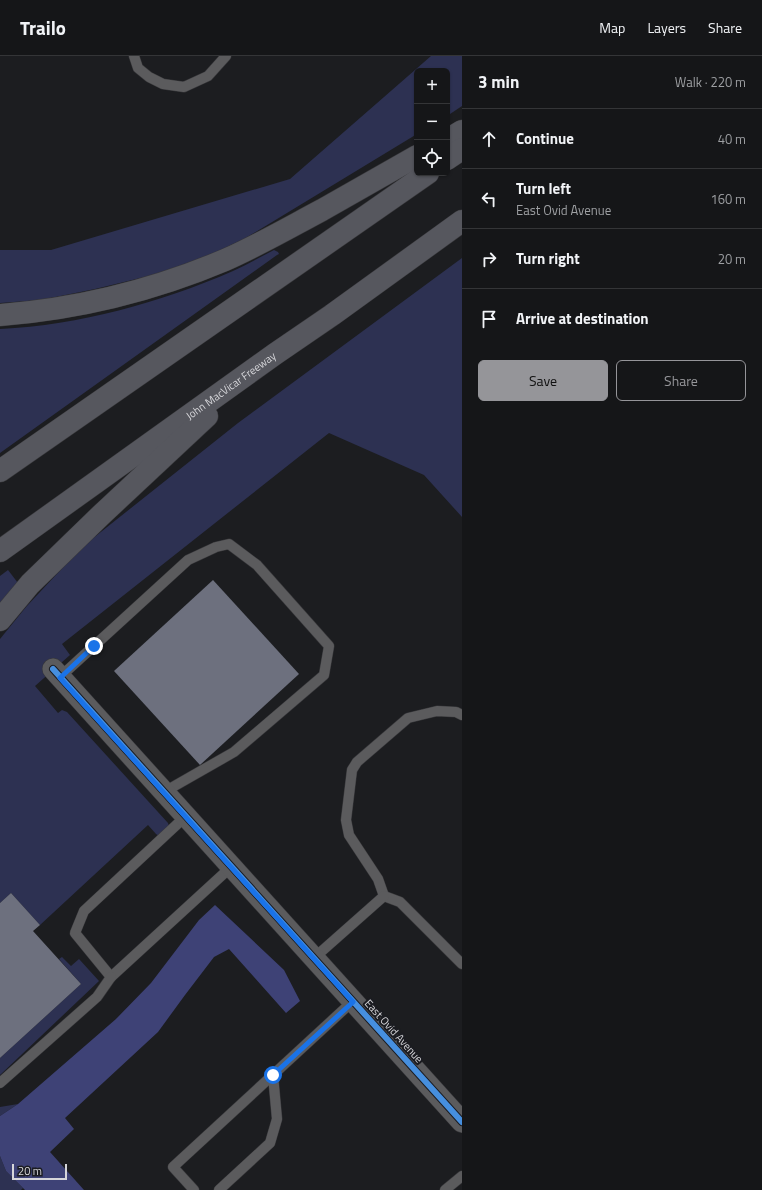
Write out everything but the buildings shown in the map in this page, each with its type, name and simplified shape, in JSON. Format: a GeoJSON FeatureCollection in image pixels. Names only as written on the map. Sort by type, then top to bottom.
{"type":"FeatureCollection","features":[{"type":"Feature","properties":{"kind":"highway"},"geometry":{"type":"LineString","coordinates":[[450,138],[462,131]]}},
{"type":"Feature","properties":{"kind":"highway"},"geometry":{"type":"LineString","coordinates":[[450,158],[462,149]]}},
{"type":"Feature","properties":{"kind":"highway"},"geometry":{"type":"LineString","coordinates":[[0,314],[34,312],[106,299],[175,279],[225,260],[274,236],[414,158]]}},
{"type":"Feature","properties":{"kind":"highway"},"geometry":{"type":"LineString","coordinates":[[0,471],[424,176]]}},
{"type":"Feature","properties":{"kind":"highway","name":"John MacVicar Freeway"},"geometry":{"type":"LineString","coordinates":[[0,551],[462,221]]}},
{"type":"Feature","properties":{"kind":"highway"},"geometry":{"type":"LineString","coordinates":[[0,620],[30,584],[95,521],[275,354]]}},
{"type":"Feature","properties":{"kind":"street","name":"East Ovid Avenue"},"geometry":{"type":"LineString","coordinates":[[56,673],[462,1122]]}},
{"type":"Feature","properties":{"kind":"lane"},"geometry":{"type":"LineString","coordinates":[[134,56],[138,68],[149,77],[163,84],[184,87],[208,76],[226,56]]}},
{"type":"Feature","properties":{"kind":"lane"},"geometry":{"type":"LineString","coordinates":[[56,673],[188,560],[216,547],[229,544],[257,565],[329,646],[324,675],[234,752],[164,792]]}},
{"type":"Feature","properties":{"kind":"lane"},"geometry":{"type":"LineString","coordinates":[[384,896],[378,879],[349,835],[346,820],[352,770],[357,762],[408,718],[437,711],[456,712],[462,715]]}},
{"type":"Feature","properties":{"kind":"lane"},"geometry":{"type":"LineString","coordinates":[[111,977],[75,933],[84,911],[186,816]]}},
{"type":"Feature","properties":{"kind":"lane"},"geometry":{"type":"LineString","coordinates":[[0,1083],[97,997],[111,977],[232,867]]}},
{"type":"Feature","properties":{"kind":"lane"},"geometry":{"type":"LineString","coordinates":[[314,958],[384,896]]}},
{"type":"Feature","properties":{"kind":"lane"},"geometry":{"type":"LineString","coordinates":[[384,896],[400,902],[462,964]]}},
{"type":"Feature","properties":{"kind":"lane"},"geometry":{"type":"LineString","coordinates":[[194,1190],[173,1167],[353,1002]]}},
{"type":"Feature","properties":{"kind":"lane"},"geometry":{"type":"LineString","coordinates":[[218,1190],[270,1143],[277,1119],[273,1075]]}},
{"type":"Feature","properties":{"kind":"lane"},"geometry":{"type":"LineString","coordinates":[[445,1190],[462,1176]]}},
{"type":"Feature","properties":{"kind":"shaded area"},"geometry":{"type":"Polygon","coordinates":[[[431,56],[462,56],[462,106],[450,114],[450,68],[417,68],[431,56]]]}},
{"type":"Feature","properties":{"kind":"shaded area"},"geometry":{"type":"Polygon","coordinates":[[[414,71],[414,136],[244,239],[188,265],[153,275],[41,300],[0,303],[0,250],[51,250],[290,179],[414,71]]]}},
{"type":"Feature","properties":{"kind":"shaded area"},"geometry":{"type":"Polygon","coordinates":[[[274,250],[279,254],[0,453],[0,329],[60,323],[148,302],[205,283],[233,271],[274,250]]]}},
{"type":"Feature","properties":{"kind":"shaded area"},"geometry":{"type":"Polygon","coordinates":[[[462,258],[462,517],[424,475],[329,433],[62,644],[70,655],[35,686],[58,713],[62,710],[67,712],[168,823],[169,826],[159,836],[148,825],[40,925],[11,893],[0,903],[0,639],[26,607],[82,547],[238,423],[462,258]]]}},
{"type":"Feature","properties":{"kind":"shaded area"},"geometry":{"type":"Polygon","coordinates":[[[8,570],[18,583],[0,604],[0,576],[8,570]]]}},
{"type":"Feature","properties":{"kind":"shaded area"},"geometry":{"type":"Polygon","coordinates":[[[215,905],[284,970],[300,1001],[286,1013],[229,949],[214,957],[158,1032],[65,1118],[74,1129],[50,1152],[84,1190],[25,1190],[6,1171],[0,1156],[0,1116],[18,1104],[116,1019],[151,983],[199,920],[215,905]]]}},
{"type":"Feature","properties":{"kind":"shaded area"},"geometry":{"type":"Polygon","coordinates":[[[62,957],[71,966],[79,959],[99,981],[0,1075],[0,1058],[81,984],[59,959],[62,957]]]}},
{"type":"Feature","properties":{"kind":"shaded area"},"geometry":{"type":"Polygon","coordinates":[[[18,1104],[0,1116],[0,1107],[18,1104]]]}},
{"type":"Feature","properties":{"kind":"shaded area"},"geometry":{"type":"Polygon","coordinates":[[[0,1156],[6,1171],[23,1188],[21,1190],[0,1190],[0,1156]]]}},
{"type":"Feature","properties":{"kind":"cycle path"},"geometry":{"type":"LineString","coordinates":[[53,669],[462,1122]]}},
{"type":"Feature","properties":{"kind":"route"},"geometry":{"type":"LineString","coordinates":[[94,646],[60,678],[353,1002],[273,1075]]}}]}
